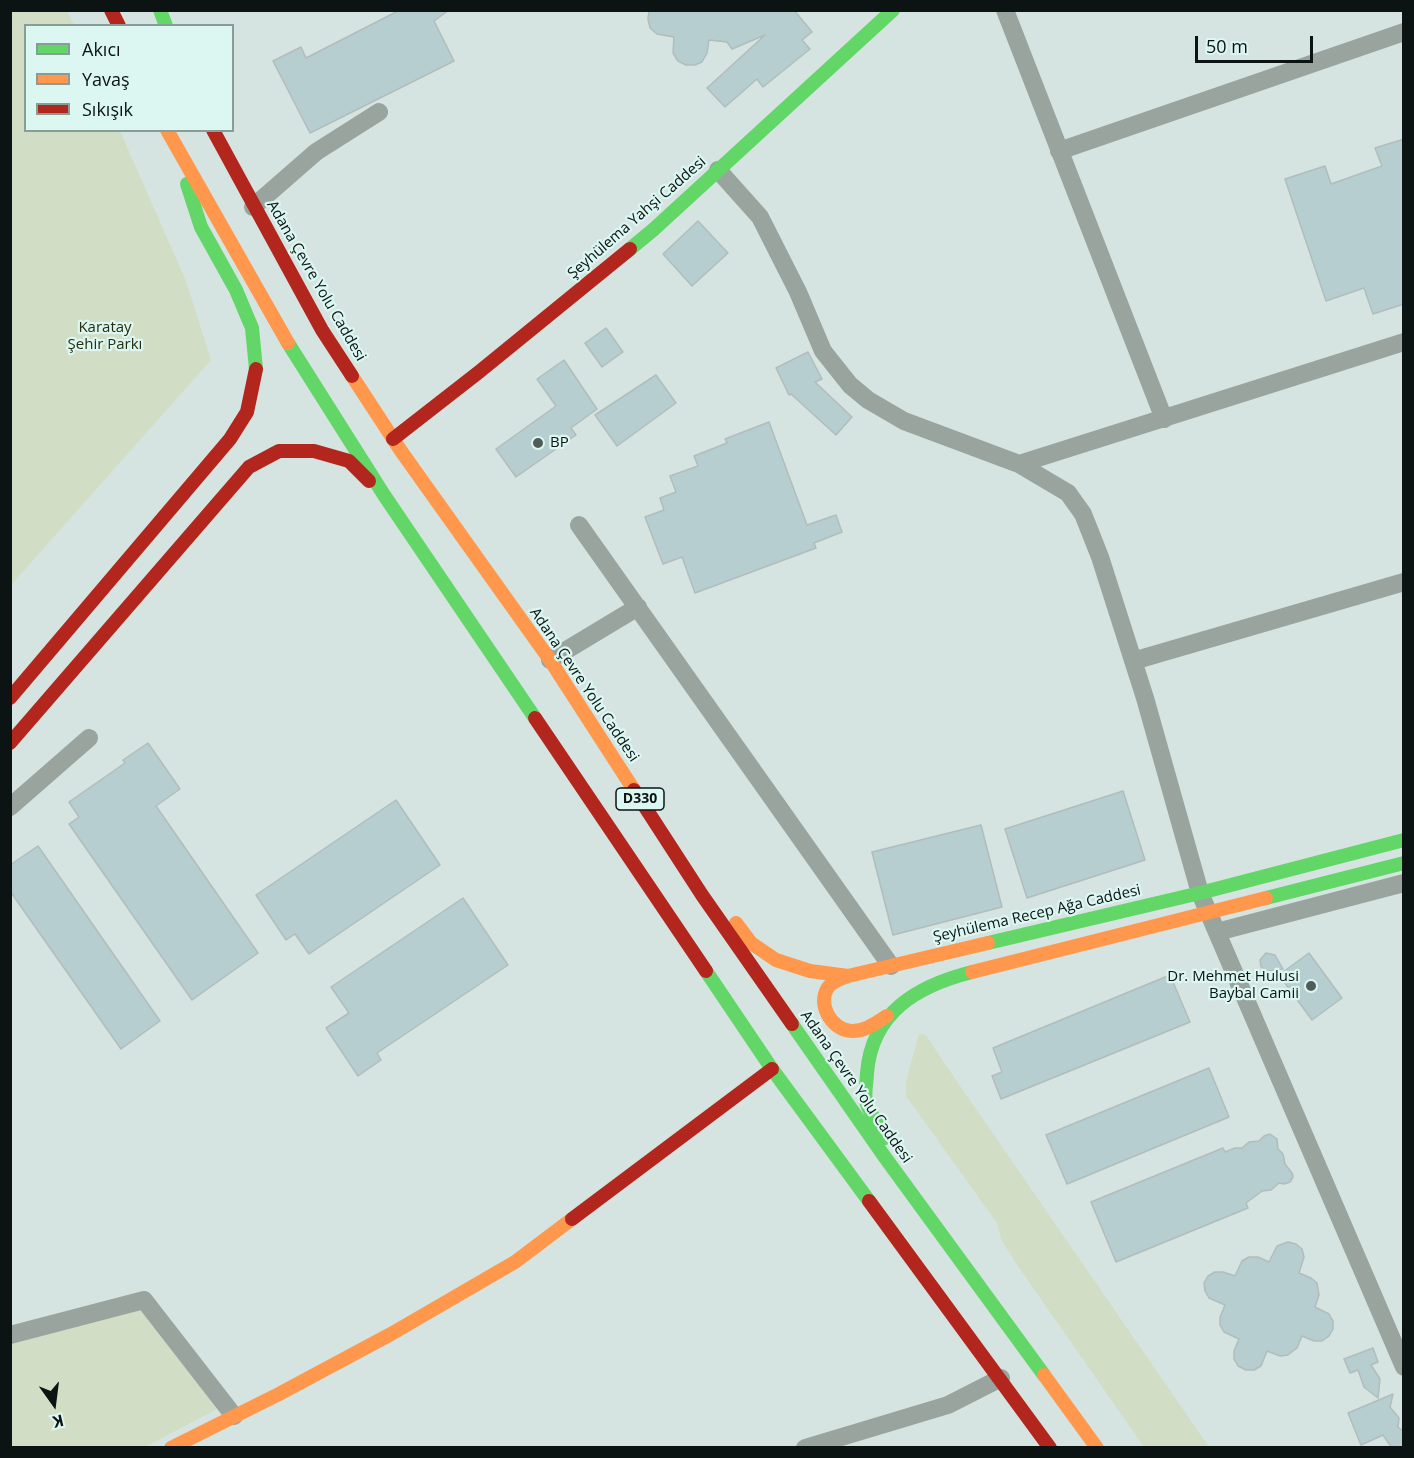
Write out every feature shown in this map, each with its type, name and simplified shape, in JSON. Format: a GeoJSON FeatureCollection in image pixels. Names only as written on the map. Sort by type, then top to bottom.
{"type":"FeatureCollection","features":[{"type":"Feature","properties":{"kind":"main road"},"geometry":{"type":"LineString","coordinates":[[112,10],[119,24]]}},
{"type":"Feature","properties":{"kind":"main road","name":"Şeyhülema Yahşi Caddesi"},"geometry":{"type":"LineString","coordinates":[[393,439],[653,230],[893,10]]}},
{"type":"Feature","properties":{"kind":"main road","name":"D330"},"geometry":{"type":"LineString","coordinates":[[168,132],[283,336],[384,495],[772,1069],[1001,1378],[1050,1448]]}},
{"type":"Feature","properties":{"kind":"main road","name":"Adana Çevre Yolu Caddesi"},"geometry":{"type":"LineString","coordinates":[[214,132],[322,330],[393,439],[550,660],[702,895],[884,1156],[1097,1448]]}},
{"type":"Feature","properties":{"kind":"main road"},"geometry":{"type":"LineString","coordinates":[[10,698],[230,439],[247,412],[256,373],[252,328],[236,290],[201,227],[173,144]]}},
{"type":"Feature","properties":{"kind":"main road"},"geometry":{"type":"LineString","coordinates":[[10,743],[249,467],[279,451],[314,451],[349,462],[384,495]]}},
{"type":"Feature","properties":{"kind":"main road","name":"Şeyhülema Recep Ağa Caddesi"},"geometry":{"type":"LineString","coordinates":[[702,895],[723,905],[753,945],[782,963],[807,972],[848,976],[1200,893],[1404,840]]}},
{"type":"Feature","properties":{"kind":"main road"},"geometry":{"type":"LineString","coordinates":[[848,976],[832,982],[824,992],[824,1009],[832,1023],[849,1031],[869,1028],[910,996],[943,979],[1404,864]]}},
{"type":"Feature","properties":{"kind":"main road"},"geometry":{"type":"LineString","coordinates":[[884,1156],[885,1136],[866,1101],[867,1060],[874,1039],[887,1016]]}},
{"type":"Feature","properties":{"kind":"main road"},"geometry":{"type":"LineString","coordinates":[[171,1448],[391,1334],[515,1262],[772,1069]]}},
{"type":"Feature","properties":{"kind":"street"},"geometry":{"type":"LineString","coordinates":[[1005,10],[1164,419]]}},
{"type":"Feature","properties":{"kind":"street"},"geometry":{"type":"LineString","coordinates":[[1059,151],[1404,32]]}},
{"type":"Feature","properties":{"kind":"street"},"geometry":{"type":"LineString","coordinates":[[253,207],[316,152],[379,112]]}},
{"type":"Feature","properties":{"kind":"street"},"geometry":{"type":"LineString","coordinates":[[718,170],[760,217],[798,291],[823,351],[850,385],[868,400],[904,421],[1019,464],[1068,493],[1083,514],[1100,557],[1133,661],[1200,893],[1399,1343],[1404,1367]]}},
{"type":"Feature","properties":{"kind":"street"},"geometry":{"type":"LineString","coordinates":[[1019,464],[1404,342]]}},
{"type":"Feature","properties":{"kind":"street"},"geometry":{"type":"LineString","coordinates":[[579,525],[891,966]]}},
{"type":"Feature","properties":{"kind":"street"},"geometry":{"type":"LineString","coordinates":[[1133,661],[1404,582]]}},
{"type":"Feature","properties":{"kind":"street"},"geometry":{"type":"LineString","coordinates":[[550,660],[638,607]]}},
{"type":"Feature","properties":{"kind":"street"},"geometry":{"type":"LineString","coordinates":[[10,807],[89,738]]}},
{"type":"Feature","properties":{"kind":"street"},"geometry":{"type":"LineString","coordinates":[[1216,932],[1404,883]]}},
{"type":"Feature","properties":{"kind":"street"},"geometry":{"type":"LineString","coordinates":[[10,1335],[144,1300],[234,1416]]}},
{"type":"Feature","properties":{"kind":"street"},"geometry":{"type":"LineString","coordinates":[[805,1448],[948,1405],[1001,1378]]}},
{"type":"Feature","properties":{"kind":"green space","name":"Karatay Şehir Parkı"},"geometry":{"type":"Polygon","coordinates":[[[11,10],[67,11],[74,24],[24,24],[24,132],[120,132],[186,281],[211,360],[11,585],[11,10]]]}},
{"type":"Feature","properties":{"kind":"green space"},"geometry":{"type":"Polygon","coordinates":[[[919,1034],[926,1035],[1209,1447],[1144,1447],[1015,1262],[1001,1239],[997,1223],[906,1096],[906,1081],[919,1034]]]}},
{"type":"Feature","properties":{"kind":"green space"},"geometry":{"type":"Polygon","coordinates":[[[143,1309],[217,1409],[145,1447],[11,1448],[11,1344],[143,1309]]]}},
{"type":"Feature","properties":{"kind":"building"},"geometry":{"type":"Polygon","coordinates":[[[400,10],[449,10],[434,21],[454,61],[310,133],[273,61],[301,47],[306,58],[400,10]]]}},
{"type":"Feature","properties":{"kind":"building"},"geometry":{"type":"Polygon","coordinates":[[[649,10],[794,10],[812,32],[802,40],[810,49],[763,87],[757,79],[725,107],[707,88],[765,35],[732,49],[727,42],[709,40],[707,53],[702,62],[686,65],[678,61],[673,53],[674,37],[657,34],[650,28],[649,10]]]}},
{"type":"Feature","properties":{"kind":"building"},"geometry":{"type":"Polygon","coordinates":[[[1404,139],[1404,304],[1373,314],[1364,288],[1326,301],[1285,179],[1325,166],[1331,184],[1382,166],[1375,148],[1404,139]]]}},
{"type":"Feature","properties":{"kind":"building"},"geometry":{"type":"Polygon","coordinates":[[[698,221],[728,253],[692,286],[663,254],[698,221]]]}},
{"type":"Feature","properties":{"kind":"building"},"geometry":{"type":"Polygon","coordinates":[[[606,328],[623,352],[602,367],[585,343],[606,328]]]}},
{"type":"Feature","properties":{"kind":"building"},"geometry":{"type":"Polygon","coordinates":[[[808,352],[822,379],[815,382],[852,417],[836,435],[791,394],[789,395],[776,368],[808,352]]]}},
{"type":"Feature","properties":{"kind":"building"},"geometry":{"type":"Polygon","coordinates":[[[564,360],[597,409],[571,428],[576,435],[516,477],[496,449],[556,406],[537,379],[564,360]]]}},
{"type":"Feature","properties":{"kind":"building"},"geometry":{"type":"Polygon","coordinates":[[[656,375],[676,403],[617,446],[595,415],[656,375]]]}},
{"type":"Feature","properties":{"kind":"building"},"geometry":{"type":"Polygon","coordinates":[[[769,422],[807,525],[836,515],[842,532],[814,543],[816,548],[695,593],[682,557],[663,564],[645,517],[664,510],[660,498],[676,492],[670,476],[698,466],[694,456],[727,443],[725,439],[769,422]]]}},
{"type":"Feature","properties":{"kind":"building"},"geometry":{"type":"Polygon","coordinates":[[[148,743],[180,789],[156,806],[258,953],[192,1000],[69,824],[79,817],[69,802],[125,763],[123,760],[148,743]]]}},
{"type":"Feature","properties":{"kind":"building"},"geometry":{"type":"Polygon","coordinates":[[[1123,791],[1145,860],[1027,898],[1005,829],[1123,791]]]}},
{"type":"Feature","properties":{"kind":"building"},"geometry":{"type":"Polygon","coordinates":[[[396,800],[440,865],[309,954],[295,934],[286,940],[256,895],[396,800]]]}},
{"type":"Feature","properties":{"kind":"building"},"geometry":{"type":"Polygon","coordinates":[[[981,825],[1002,907],[893,935],[872,852],[981,825]]]}},
{"type":"Feature","properties":{"kind":"building"},"geometry":{"type":"Polygon","coordinates":[[[38,846],[160,1021],[121,1049],[10,891],[10,865],[38,846]]]}},
{"type":"Feature","properties":{"kind":"building"},"geometry":{"type":"Polygon","coordinates":[[[463,898],[508,965],[377,1053],[381,1060],[358,1076],[326,1028],[349,1013],[331,987],[463,898]]]}},
{"type":"Feature","properties":{"kind":"building"},"geometry":{"type":"Polygon","coordinates":[[[1266,953],[1275,955],[1283,969],[1267,971],[1261,967],[1260,960],[1266,953]]]}},
{"type":"Feature","properties":{"kind":"building","name":"Dr. Mehmet Hulusi Baybal Camii"},"geometry":{"type":"Polygon","coordinates":[[[1309,953],[1342,998],[1312,1020],[1279,975],[1309,953]]]}},
{"type":"Feature","properties":{"kind":"building"},"geometry":{"type":"Polygon","coordinates":[[[1170,975],[1190,1022],[1001,1099],[992,1076],[1002,1072],[993,1048],[1170,975]]]}},
{"type":"Feature","properties":{"kind":"building"},"geometry":{"type":"Polygon","coordinates":[[[1209,1068],[1229,1117],[1067,1184],[1046,1135],[1209,1068]]]}},
{"type":"Feature","properties":{"kind":"building"},"geometry":{"type":"Polygon","coordinates":[[[1270,1134],[1277,1139],[1278,1149],[1292,1173],[1293,1177],[1290,1182],[1279,1183],[1271,1190],[1262,1191],[1246,1203],[1248,1208],[1116,1262],[1091,1202],[1223,1148],[1225,1152],[1242,1148],[1249,1142],[1259,1141],[1270,1134]]]}},
{"type":"Feature","properties":{"kind":"building"},"geometry":{"type":"Polygon","coordinates":[[[1288,1242],[1302,1249],[1304,1257],[1299,1273],[1317,1283],[1319,1295],[1315,1307],[1329,1314],[1333,1321],[1333,1329],[1322,1341],[1314,1341],[1302,1336],[1297,1348],[1288,1355],[1280,1356],[1267,1351],[1261,1366],[1254,1370],[1246,1370],[1238,1366],[1234,1359],[1234,1351],[1239,1339],[1224,1332],[1220,1325],[1220,1317],[1225,1305],[1209,1298],[1204,1283],[1208,1276],[1215,1272],[1235,1276],[1242,1261],[1249,1257],[1258,1257],[1269,1262],[1277,1246],[1288,1242]]]}},
{"type":"Feature","properties":{"kind":"building"},"geometry":{"type":"Polygon","coordinates":[[[1373,1348],[1378,1362],[1371,1365],[1380,1379],[1378,1398],[1364,1387],[1358,1370],[1350,1373],[1344,1359],[1373,1348]]]}},
{"type":"Feature","properties":{"kind":"building"},"geometry":{"type":"Polygon","coordinates":[[[1393,1394],[1390,1407],[1399,1418],[1398,1427],[1404,1432],[1404,1448],[1392,1448],[1383,1435],[1361,1445],[1348,1413],[1393,1394]]]}},
{"type":"Feature","properties":{"kind":"traffic: fast"},"geometry":{"type":"LineString","coordinates":[[160,10],[165,24]]}},
{"type":"Feature","properties":{"kind":"traffic: fast"},"geometry":{"type":"LineString","coordinates":[[630,249],[893,10]]}},
{"type":"Feature","properties":{"kind":"traffic: fast"},"geometry":{"type":"LineString","coordinates":[[187,184],[201,227],[236,290],[252,328],[256,369]]}},
{"type":"Feature","properties":{"kind":"traffic: fast"},"geometry":{"type":"LineString","coordinates":[[288,343],[384,495],[535,718]]}},
{"type":"Feature","properties":{"kind":"traffic: fast"},"geometry":{"type":"LineString","coordinates":[[988,943],[1200,893],[1404,840]]}},
{"type":"Feature","properties":{"kind":"traffic: fast"},"geometry":{"type":"LineString","coordinates":[[1266,898],[1404,863]]}},
{"type":"Feature","properties":{"kind":"traffic: fast"},"geometry":{"type":"LineString","coordinates":[[706,971],[772,1069],[869,1201]]}},
{"type":"Feature","properties":{"kind":"traffic: fast"},"geometry":{"type":"LineString","coordinates":[[885,1138],[865,1098],[871,1052],[878,1033],[888,1018],[916,994],[933,985],[972,972]]}},
{"type":"Feature","properties":{"kind":"traffic: fast"},"geometry":{"type":"LineString","coordinates":[[792,1024],[884,1156],[1044,1375]]}},
{"type":"Feature","properties":{"kind":"traffic: slow"},"geometry":{"type":"LineString","coordinates":[[168,132],[288,343]]}},
{"type":"Feature","properties":{"kind":"traffic: slow"},"geometry":{"type":"LineString","coordinates":[[352,376],[401,451],[550,660],[634,790]]}},
{"type":"Feature","properties":{"kind":"traffic: slow"},"geometry":{"type":"LineString","coordinates":[[972,972],[1266,898]]}},
{"type":"Feature","properties":{"kind":"traffic: slow"},"geometry":{"type":"LineString","coordinates":[[736,923],[751,943],[776,960],[810,971],[848,976],[988,943]]}},
{"type":"Feature","properties":{"kind":"traffic: slow"},"geometry":{"type":"LineString","coordinates":[[848,976],[831,984],[826,991],[825,1006],[832,1021],[845,1030],[858,1031],[887,1016]]}},
{"type":"Feature","properties":{"kind":"traffic: slow"},"geometry":{"type":"LineString","coordinates":[[171,1448],[391,1334],[515,1262],[572,1219]]}},
{"type":"Feature","properties":{"kind":"traffic: slow"},"geometry":{"type":"LineString","coordinates":[[1044,1375],[1097,1448]]}},
{"type":"Feature","properties":{"kind":"traffic: jam"},"geometry":{"type":"LineString","coordinates":[[111,10],[118,24]]}},
{"type":"Feature","properties":{"kind":"traffic: jam"},"geometry":{"type":"LineString","coordinates":[[214,132],[322,330],[352,376]]}},
{"type":"Feature","properties":{"kind":"traffic: jam"},"geometry":{"type":"LineString","coordinates":[[393,439],[630,249]]}},
{"type":"Feature","properties":{"kind":"traffic: jam"},"geometry":{"type":"LineString","coordinates":[[10,698],[230,439],[247,412],[256,369]]}},
{"type":"Feature","properties":{"kind":"traffic: jam"},"geometry":{"type":"LineString","coordinates":[[10,743],[249,467],[279,451],[314,451],[349,461],[369,481]]}},
{"type":"Feature","properties":{"kind":"traffic: jam"},"geometry":{"type":"LineString","coordinates":[[535,718],[706,971]]}},
{"type":"Feature","properties":{"kind":"traffic: jam"},"geometry":{"type":"LineString","coordinates":[[634,790],[702,895],[792,1024]]}},
{"type":"Feature","properties":{"kind":"traffic: jam"},"geometry":{"type":"LineString","coordinates":[[572,1219],[772,1069]]}},
{"type":"Feature","properties":{"kind":"traffic: jam"},"geometry":{"type":"LineString","coordinates":[[869,1201],[1050,1448]]}},
{"type":"Feature","properties":{"kind":"place","name":"BP"},"geometry":{"type":"Point","coordinates":[538,443]}},
{"type":"Feature","properties":{"kind":"place","name":"Dr. Mehmet Hulusi Baybal Camii"},"geometry":{"type":"Point","coordinates":[1311,986]}}]}
